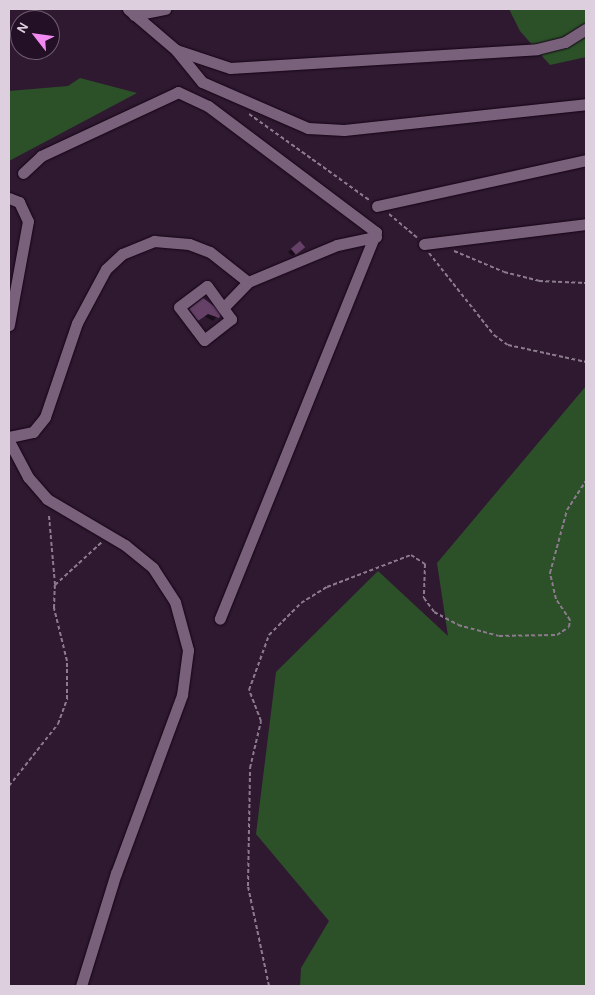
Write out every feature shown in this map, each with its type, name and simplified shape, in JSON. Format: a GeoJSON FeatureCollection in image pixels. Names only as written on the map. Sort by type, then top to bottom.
{"type":"FeatureCollection","features":[{"type":"Feature","properties":{"kind":"street"},"geometry":{"type":"LineString","coordinates":[[131,12],[165,9]]}},
{"type":"Feature","properties":{"kind":"street"},"geometry":{"type":"LineString","coordinates":[[131,12],[176,50],[202,82],[308,128],[344,130],[586,104]]}},
{"type":"Feature","properties":{"kind":"street"},"geometry":{"type":"LineString","coordinates":[[176,50],[230,68],[537,49],[565,42],[586,29]]}},
{"type":"Feature","properties":{"kind":"street"},"geometry":{"type":"LineString","coordinates":[[23,173],[41,156],[85,134],[166,94],[184,93],[370,225],[376,237],[220,619]]}},
{"type":"Feature","properties":{"kind":"street"},"geometry":{"type":"LineString","coordinates":[[377,206],[586,160]]}},
{"type":"Feature","properties":{"kind":"street"},"geometry":{"type":"LineString","coordinates":[[9,198],[18,202],[28,221],[9,325]]}},
{"type":"Feature","properties":{"kind":"street"},"geometry":{"type":"LineString","coordinates":[[424,244],[586,224]]}},
{"type":"Feature","properties":{"kind":"street"},"geometry":{"type":"LineString","coordinates":[[223,308],[248,282],[337,245],[376,237]]}},
{"type":"Feature","properties":{"kind":"street"},"geometry":{"type":"LineString","coordinates":[[9,437],[33,432],[46,417],[77,323],[106,269],[122,254],[154,241],[189,244],[210,252],[248,282]]}},
{"type":"Feature","properties":{"kind":"street"},"geometry":{"type":"LineString","coordinates":[[207,286],[223,308],[231,319],[204,340],[179,307],[207,286]]}},
{"type":"Feature","properties":{"kind":"street"},"geometry":{"type":"LineString","coordinates":[[9,441],[28,477],[47,499],[143,558],[169,590],[184,628],[188,664],[182,695],[116,872],[80,986]]}},
{"type":"Feature","properties":{"kind":"path"},"geometry":{"type":"LineString","coordinates":[[424,244],[437,268],[494,336],[508,345],[586,362]]}},
{"type":"Feature","properties":{"kind":"path"},"geometry":{"type":"LineString","coordinates":[[269,986],[248,886],[250,768],[260,721],[249,690],[269,635],[300,603],[328,587],[411,555],[425,564],[424,598],[434,612],[458,625],[499,636],[557,635],[569,627],[570,620],[556,599],[550,573],[567,510],[586,481]]}},
{"type":"Feature","properties":{"kind":"path"},"geometry":{"type":"LineString","coordinates":[[9,786],[58,724],[66,699],[67,661],[54,608],[49,516]]}},
{"type":"Feature","properties":{"kind":"path"},"geometry":{"type":"LineString","coordinates":[[54,586],[105,535]]}},
{"type":"Feature","properties":{"kind":"green space"},"geometry":{"type":"Polygon","coordinates":[[[509,9],[586,9],[586,57],[550,65],[520,31],[509,9]]]}},
{"type":"Feature","properties":{"kind":"green space"},"geometry":{"type":"Polygon","coordinates":[[[80,78],[137,93],[9,161],[9,91],[68,86],[80,78]]]}},
{"type":"Feature","properties":{"kind":"green space"},"geometry":{"type":"Polygon","coordinates":[[[586,386],[586,986],[300,986],[301,968],[329,921],[256,834],[276,672],[378,571],[448,636],[437,563],[586,386]]]}},
{"type":"Feature","properties":{"kind":"building"},"geometry":{"type":"Polygon","coordinates":[[[300,241],[305,247],[296,255],[291,249],[300,241]]]}},
{"type":"Feature","properties":{"kind":"building"},"geometry":{"type":"Polygon","coordinates":[[[203,298],[222,312],[219,318],[208,314],[198,321],[189,309],[203,298]]]}}]}
